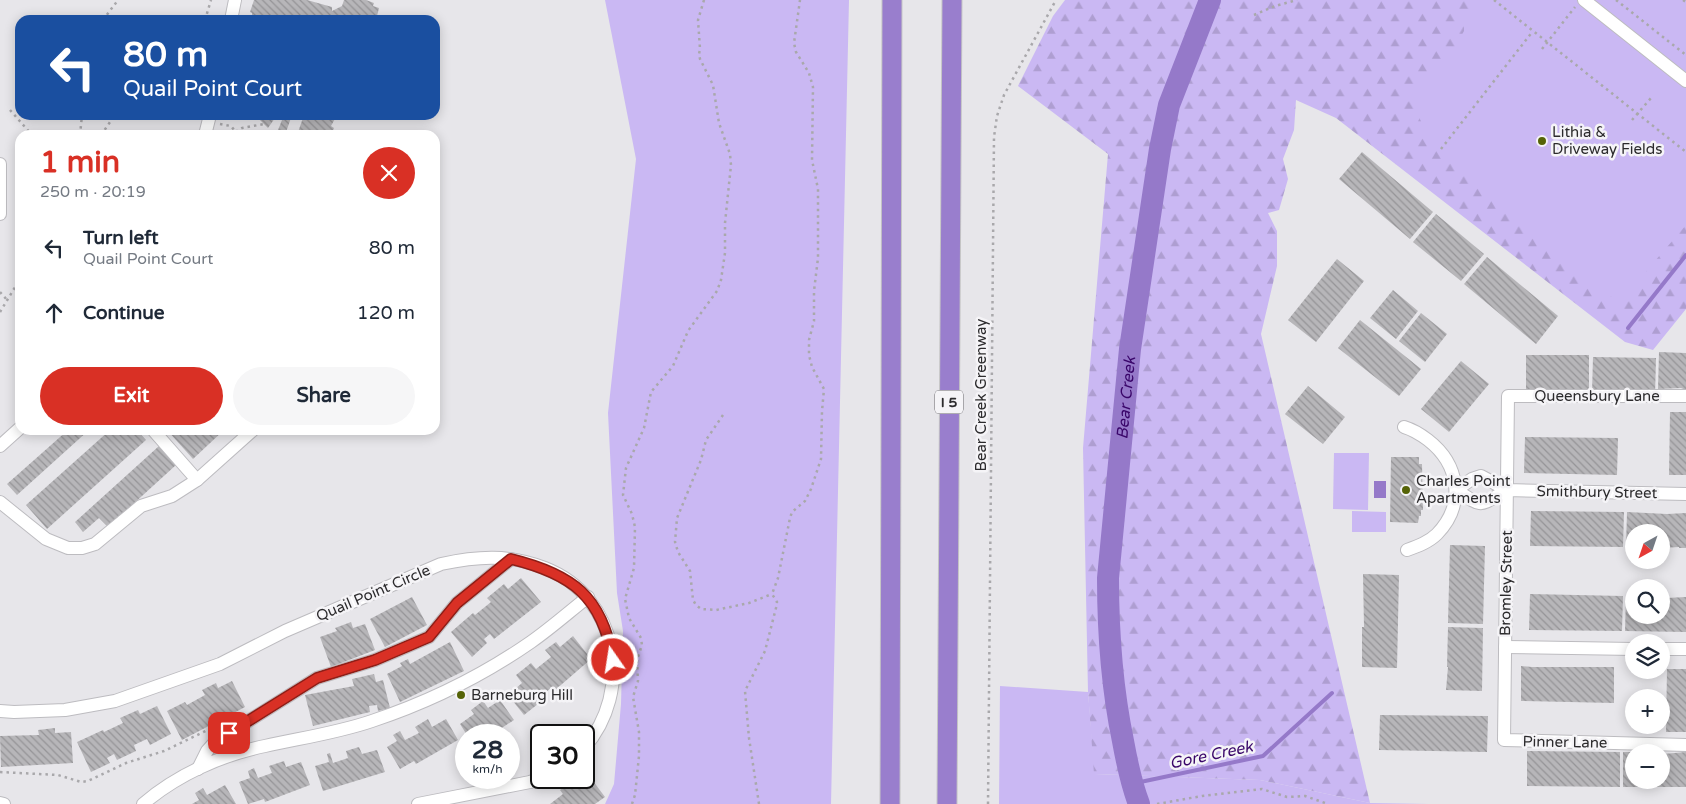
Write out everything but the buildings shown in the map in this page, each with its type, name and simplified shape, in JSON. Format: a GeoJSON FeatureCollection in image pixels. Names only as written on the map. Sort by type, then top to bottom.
{"type":"FeatureCollection","features":[{"type":"Feature","properties":{"kind":"highway"},"geometry":{"type":"LineString","coordinates":[[890,804],[892,0]]}},
{"type":"Feature","properties":{"kind":"highway","name":"I 5"},"geometry":{"type":"LineString","coordinates":[[948,804],[952,0]]}},
{"type":"Feature","properties":{"kind":"street"},"geometry":{"type":"LineString","coordinates":[[232,15],[235,0]]}},
{"type":"Feature","properties":{"kind":"street"},"geometry":{"type":"LineString","coordinates":[[1580,3],[1686,81]]}},
{"type":"Feature","properties":{"kind":"street"},"geometry":{"type":"LineString","coordinates":[[0,164],[0,214]]}},
{"type":"Feature","properties":{"kind":"street","name":"Queensbury Lane"},"geometry":{"type":"LineString","coordinates":[[1508,396],[1686,396]]}},
{"type":"Feature","properties":{"kind":"street","name":"Bromley Street"},"geometry":{"type":"LineString","coordinates":[[1504,740],[1508,396]]}},
{"type":"Feature","properties":{"kind":"street"},"geometry":{"type":"LineString","coordinates":[[1404,427],[1417,432],[1430,441],[1448,461],[1456,490],[1453,509],[1446,523],[1427,542],[1407,550]]}},
{"type":"Feature","properties":{"kind":"street"},"geometry":{"type":"LineString","coordinates":[[0,446],[15,432]]}},
{"type":"Feature","properties":{"kind":"street"},"geometry":{"type":"LineString","coordinates":[[157,435],[197,480]]}},
{"type":"Feature","properties":{"kind":"street"},"geometry":{"type":"LineString","coordinates":[[0,502],[46,539],[68,548],[82,548],[95,544],[141,506],[172,496],[197,480],[247,435]]}},
{"type":"Feature","properties":{"kind":"street"},"geometry":{"type":"LineString","coordinates":[[1481,476],[1507,490],[1481,504],[1474,502],[1456,490],[1472,479],[1481,476]]}},
{"type":"Feature","properties":{"kind":"street","name":"Smithbury Street"},"geometry":{"type":"LineString","coordinates":[[1507,490],[1686,494]]}},
{"type":"Feature","properties":{"kind":"street","name":"Quail Point Circle"},"geometry":{"type":"LineString","coordinates":[[0,711],[65,710],[115,700],[220,664],[285,631],[441,564],[464,559],[489,557],[511,559],[546,569],[573,584],[588,597],[601,618],[611,645],[614,672],[611,696],[603,720],[595,732]]}},
{"type":"Feature","properties":{"kind":"street"},"geometry":{"type":"LineString","coordinates":[[198,769],[207,751],[215,742],[317,678],[375,660],[429,637],[457,603],[511,559]]}},
{"type":"Feature","properties":{"kind":"street"},"geometry":{"type":"LineString","coordinates":[[143,804],[171,784],[198,769],[238,753],[319,736],[370,722],[430,699],[493,666],[532,641],[588,597]]}},
{"type":"Feature","properties":{"kind":"street"},"geometry":{"type":"LineString","coordinates":[[1505,647],[1625,649]]}},
{"type":"Feature","properties":{"kind":"street"},"geometry":{"type":"LineString","coordinates":[[1670,649],[1686,649]]}},
{"type":"Feature","properties":{"kind":"street","name":"Pinner Lane"},"geometry":{"type":"LineString","coordinates":[[1504,740],[1686,745]]}},
{"type":"Feature","properties":{"kind":"street"},"geometry":{"type":"LineString","coordinates":[[418,804],[530,782]]}},
{"type":"Feature","properties":{"kind":"street"},"geometry":{"type":"LineString","coordinates":[[0,803],[4,804]]}},
{"type":"Feature","properties":{"kind":"path"},"geometry":{"type":"LineString","coordinates":[[107,15],[118,0]]}},
{"type":"Feature","properties":{"kind":"path"},"geometry":{"type":"LineString","coordinates":[[206,15],[211,0]]}},
{"type":"Feature","properties":{"kind":"path"},"geometry":{"type":"LineString","coordinates":[[632,804],[636,790],[640,756],[639,732],[633,697],[638,680],[637,660],[642,644],[641,638],[629,618],[625,599],[634,568],[635,527],[624,495],[626,468],[644,428],[651,392],[673,366],[688,331],[717,291],[726,253],[724,223],[730,154],[719,123],[713,85],[700,60],[698,20],[704,0]]}},
{"type":"Feature","properties":{"kind":"path"},"geometry":{"type":"LineString","coordinates":[[722,415],[706,440],[701,460],[678,518],[675,542],[678,552],[690,571],[692,600],[701,610],[706,611],[749,603],[772,594],[778,578],[792,512],[805,500],[811,489],[821,459],[824,389],[812,367],[809,355],[809,340],[814,321],[814,292],[818,258],[818,189],[812,160],[813,88],[809,73],[796,52],[794,43],[800,0]]}},
{"type":"Feature","properties":{"kind":"path","name":"Bear Creek Greenway"},"geometry":{"type":"LineString","coordinates":[[988,804],[994,137],[997,116],[1004,95],[1056,0]]}},
{"type":"Feature","properties":{"kind":"path"},"geometry":{"type":"LineString","coordinates":[[1254,15],[1275,6],[1297,0]]}},
{"type":"Feature","properties":{"kind":"path"},"geometry":{"type":"LineString","coordinates":[[1494,0],[1686,152]]}},
{"type":"Feature","properties":{"kind":"path"},"geometry":{"type":"LineString","coordinates":[[1616,0],[1686,55]]}},
{"type":"Feature","properties":{"kind":"path"},"geometry":{"type":"LineString","coordinates":[[1542,49],[1580,3]]}},
{"type":"Feature","properties":{"kind":"path"},"geometry":{"type":"LineString","coordinates":[[1441,149],[1533,31]]}},
{"type":"Feature","properties":{"kind":"path"},"geometry":{"type":"LineString","coordinates":[[1632,120],[1651,98]]}},
{"type":"Feature","properties":{"kind":"path"},"geometry":{"type":"LineString","coordinates":[[10,110],[15,116]]}},
{"type":"Feature","properties":{"kind":"path"},"geometry":{"type":"LineString","coordinates":[[19,120],[28,130]]}},
{"type":"Feature","properties":{"kind":"path"},"geometry":{"type":"LineString","coordinates":[[217,120],[231,126],[234,130]]}},
{"type":"Feature","properties":{"kind":"path"},"geometry":{"type":"LineString","coordinates":[[239,130],[264,124]]}},
{"type":"Feature","properties":{"kind":"path"},"geometry":{"type":"LineString","coordinates":[[0,312],[15,288]]}},
{"type":"Feature","properties":{"kind":"path"},"geometry":{"type":"LineString","coordinates":[[0,292],[8,301]]}},
{"type":"Feature","properties":{"kind":"path"},"geometry":{"type":"LineString","coordinates":[[759,804],[749,738],[745,691],[765,651],[777,602],[772,594]]}},
{"type":"Feature","properties":{"kind":"path"},"geometry":{"type":"LineString","coordinates":[[0,772],[58,775],[82,782],[88,781],[126,763],[164,750],[216,725]]}},
{"type":"Feature","properties":{"kind":"path"},"geometry":{"type":"LineString","coordinates":[[1158,804],[1202,796],[1262,789],[1288,797],[1305,796],[1328,804]]}},
{"type":"Feature","properties":{"kind":"green space"},"geometry":{"type":"Polygon","coordinates":[[[605,0],[849,0],[831,804],[605,804],[614,784],[621,704],[623,631],[617,593],[608,413],[636,159],[605,0]]]}},
{"type":"Feature","properties":{"kind":"green space"},"geometry":{"type":"Polygon","coordinates":[[[1065,0],[1473,0],[1464,20],[1464,31],[1449,58],[1440,64],[1435,75],[1418,90],[1419,117],[1424,128],[1433,138],[1437,149],[1607,294],[1617,300],[1639,283],[1648,269],[1686,225],[1686,309],[1653,350],[1625,342],[1336,118],[1296,100],[1294,130],[1283,159],[1288,179],[1279,210],[1268,213],[1277,231],[1277,266],[1261,334],[1370,803],[1260,780],[1094,774],[1088,692],[1083,448],[1108,154],[1018,86],[1053,16],[1065,0]]]}},
{"type":"Feature","properties":{"kind":"green space","name":"Lithia & Driveway Fields"},"geometry":{"type":"Polygon","coordinates":[[[1227,0],[1686,0],[1686,283],[1639,340],[1227,0]]]}},
{"type":"Feature","properties":{"kind":"green space"},"geometry":{"type":"Polygon","coordinates":[[[1334,453],[1369,453],[1368,510],[1333,509],[1334,453]]]}},
{"type":"Feature","properties":{"kind":"green space"},"geometry":{"type":"Polygon","coordinates":[[[1352,511],[1386,512],[1386,532],[1352,532],[1352,511]]]}},
{"type":"Feature","properties":{"kind":"green space"},"geometry":{"type":"Polygon","coordinates":[[[1000,686],[1088,692],[1095,774],[1260,780],[1370,803],[1429,804],[999,804],[1000,686]]]}},
{"type":"Feature","properties":{"kind":"shaded area"},"geometry":{"type":"Polygon","coordinates":[[[1374,481],[1386,481],[1386,498],[1374,498],[1374,481]]]}},
{"type":"Feature","properties":{"kind":"waterway","name":"Bear Creek"},"geometry":{"type":"LineString","coordinates":[[1139,804],[1128,765],[1113,681],[1108,578],[1130,349],[1160,149],[1169,105],[1210,0]]}},
{"type":"Feature","properties":{"kind":"waterway","name":"Gore Creek"},"geometry":{"type":"LineString","coordinates":[[1628,328],[1686,255]]}},
{"type":"Feature","properties":{"kind":"waterway","name":"Gore Creek"},"geometry":{"type":"LineString","coordinates":[[1131,784],[1263,756],[1332,693]]}},
{"type":"Feature","properties":{"kind":"place","name":"Lithia & Driveway Fields"},"geometry":{"type":"Point","coordinates":[1542,141]}},
{"type":"Feature","properties":{"kind":"place","name":"Charles Point Apartments"},"geometry":{"type":"Point","coordinates":[1406,490]}},
{"type":"Feature","properties":{"kind":"place","name":"Barneburg Hill"},"geometry":{"type":"Point","coordinates":[461,695]}},
{"type":"Feature","properties":{"kind":"route"},"geometry":{"type":"LineString","coordinates":[[229,733],[317,678],[375,660],[429,637],[457,603],[511,559],[532,564],[560,575],[588,597],[601,618],[611,645],[613,660]]}}]}
